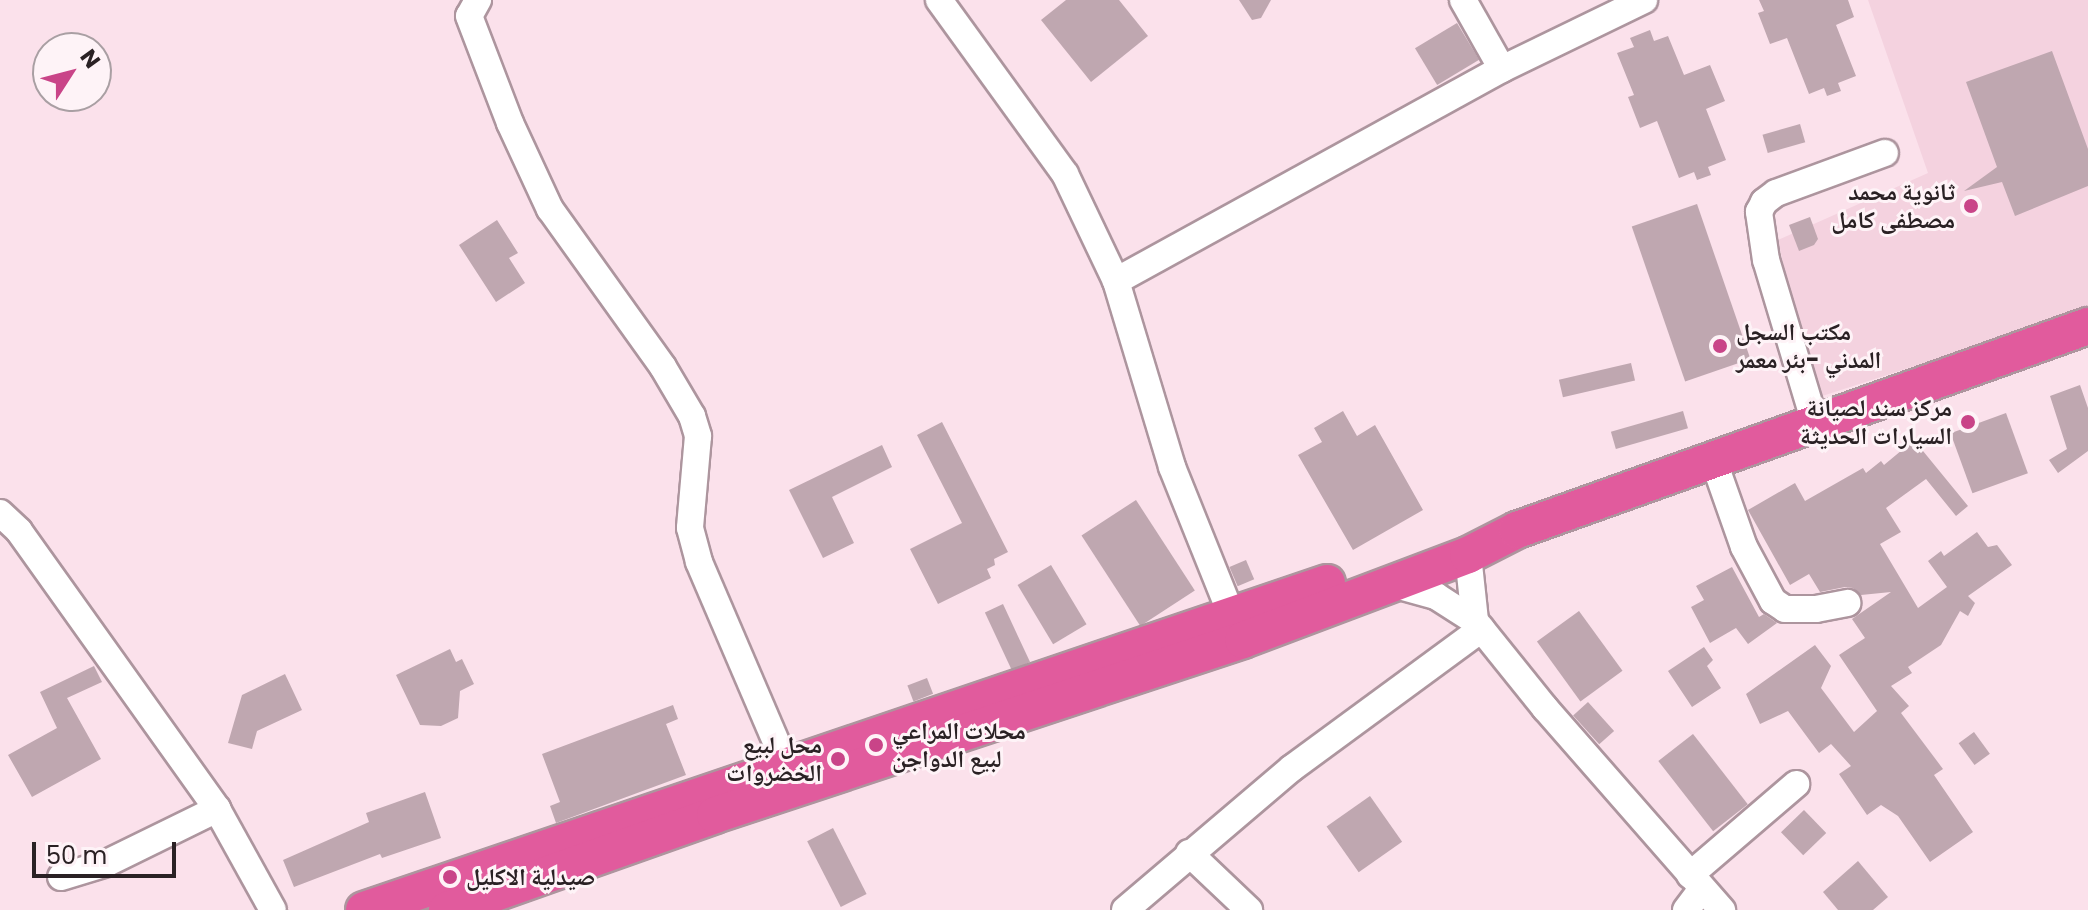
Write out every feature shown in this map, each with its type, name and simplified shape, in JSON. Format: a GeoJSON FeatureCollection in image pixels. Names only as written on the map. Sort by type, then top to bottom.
{"type":"FeatureCollection","features":[{"type":"Feature","properties":{"kind":"highway"},"geometry":{"type":"LineString","coordinates":[[447,910],[715,815],[1025,698],[1237,628],[1392,584],[1468,555],[1517,530],[2088,326]]}},
{"type":"Feature","properties":{"kind":"highway"},"geometry":{"type":"LineString","coordinates":[[1237,628],[1458,539],[1517,530]]}},
{"type":"Feature","properties":{"kind":"highway"},"geometry":{"type":"LineString","coordinates":[[364,910],[786,765],[1025,698]]}},
{"type":"Feature","properties":{"kind":"street"},"geometry":{"type":"LineString","coordinates":[[939,0],[1065,174],[1116,281],[1172,467],[1237,628]]}},
{"type":"Feature","properties":{"kind":"street"},"geometry":{"type":"LineString","coordinates":[[1463,0],[1502,69]]}},
{"type":"Feature","properties":{"kind":"street"},"geometry":{"type":"LineString","coordinates":[[1116,281],[1502,69],[1644,0]]}},
{"type":"Feature","properties":{"kind":"street"},"geometry":{"type":"LineString","coordinates":[[469,5],[510,123],[550,209],[663,367],[692,416],[698,436],[690,528],[699,562],[786,765]]}},
{"type":"Feature","properties":{"kind":"street"},"geometry":{"type":"LineString","coordinates":[[1815,423],[1766,260],[1759,212],[1764,202],[1776,193],[1885,153]]}},
{"type":"Feature","properties":{"kind":"street"},"geometry":{"type":"LineString","coordinates":[[1713,459],[1744,547],[1773,601],[1785,609],[1816,609],[1847,603]]}},
{"type":"Feature","properties":{"kind":"street"},"geometry":{"type":"LineString","coordinates":[[0,513],[19,531],[217,809],[273,910]]}},
{"type":"Feature","properties":{"kind":"street"},"geometry":{"type":"LineString","coordinates":[[1468,555],[1468,588],[1478,625]]}},
{"type":"Feature","properties":{"kind":"street"},"geometry":{"type":"LineString","coordinates":[[1392,584],[1436,596],[1478,625],[1693,891],[1722,910]]}},
{"type":"Feature","properties":{"kind":"street"},"geometry":{"type":"LineString","coordinates":[[1125,910],[1189,853],[1335,735],[1478,625]]}},
{"type":"Feature","properties":{"kind":"street"},"geometry":{"type":"LineString","coordinates":[[1693,891],[1796,784]]}},
{"type":"Feature","properties":{"kind":"street"},"geometry":{"type":"LineString","coordinates":[[61,877],[107,863],[217,809]]}},
{"type":"Feature","properties":{"kind":"street"},"geometry":{"type":"LineString","coordinates":[[1189,853],[1249,910]]}},
{"type":"Feature","properties":{"kind":"shaded area","name":"ثانوية محمد مصطفى كامل"},"geometry":{"type":"Polygon","coordinates":[[[1868,0],[2088,0],[2088,310],[1813,399],[1778,240],[1928,173],[1868,0]]]}},
{"type":"Feature","properties":{"kind":"building"},"geometry":{"type":"Polygon","coordinates":[[[1066,0],[1119,0],[1148,36],[1091,82],[1041,20],[1066,0]]]}},
{"type":"Feature","properties":{"kind":"building"},"geometry":{"type":"Polygon","coordinates":[[[1239,0],[1271,0],[1261,18],[1252,20],[1239,0]]]}},
{"type":"Feature","properties":{"kind":"building"},"geometry":{"type":"Polygon","coordinates":[[[1759,0],[1848,0],[1854,17],[1836,25],[1856,76],[1838,83],[1841,91],[1827,96],[1824,88],[1809,94],[1787,38],[1770,44],[1758,13],[1764,11],[1759,0]]]}},
{"type":"Feature","properties":{"kind":"building"},"geometry":{"type":"Polygon","coordinates":[[[1457,23],[1479,60],[1437,85],[1415,48],[1457,23]]]}},
{"type":"Feature","properties":{"kind":"building"},"geometry":{"type":"Polygon","coordinates":[[[1650,30],[1654,41],[1668,36],[1684,75],[1710,65],[1725,101],[1706,109],[1726,160],[1708,167],[1711,175],[1697,180],[1694,172],[1679,178],[1657,121],[1640,128],[1628,97],[1634,95],[1617,53],[1634,47],[1630,38],[1650,30]]]}},
{"type":"Feature","properties":{"kind":"building"},"geometry":{"type":"Polygon","coordinates":[[[2052,51],[2088,149],[2088,186],[2015,216],[2002,182],[1964,191],[1997,167],[1966,82],[2052,51]]]}},
{"type":"Feature","properties":{"kind":"building"},"geometry":{"type":"Polygon","coordinates":[[[1800,124],[1805,142],[1768,153],[1763,135],[1800,124]]]}},
{"type":"Feature","properties":{"kind":"building"},"geometry":{"type":"Polygon","coordinates":[[[1697,204],[1750,359],[1685,382],[1632,226],[1697,204]]]}},
{"type":"Feature","properties":{"kind":"building"},"geometry":{"type":"Polygon","coordinates":[[[1810,217],[1818,239],[1814,245],[1799,251],[1789,225],[1810,217]]]}},
{"type":"Feature","properties":{"kind":"building"},"geometry":{"type":"Polygon","coordinates":[[[497,220],[518,253],[509,258],[525,283],[496,302],[459,245],[497,220]]]}},
{"type":"Feature","properties":{"kind":"building"},"geometry":{"type":"Polygon","coordinates":[[[1631,363],[1635,381],[1563,397],[1559,380],[1631,363]]]}},
{"type":"Feature","properties":{"kind":"building"},"geometry":{"type":"Polygon","coordinates":[[[2080,385],[2088,408],[2088,451],[2058,473],[2049,460],[2067,449],[2050,396],[2080,385]]]}},
{"type":"Feature","properties":{"kind":"building"},"geometry":{"type":"Polygon","coordinates":[[[1343,411],[1357,436],[1375,425],[1423,510],[1353,550],[1298,455],[1322,442],[1314,428],[1343,411]]]}},
{"type":"Feature","properties":{"kind":"building"},"geometry":{"type":"Polygon","coordinates":[[[1683,411],[1688,428],[1616,449],[1611,432],[1683,411]]]}},
{"type":"Feature","properties":{"kind":"building"},"geometry":{"type":"Polygon","coordinates":[[[2006,413],[2028,473],[1972,493],[1951,433],[2006,413]]]}},
{"type":"Feature","properties":{"kind":"building"},"geometry":{"type":"Polygon","coordinates":[[[942,422],[1008,552],[994,559],[995,565],[987,569],[991,578],[938,604],[910,549],[962,523],[917,435],[942,422]]]}},
{"type":"Feature","properties":{"kind":"building"},"geometry":{"type":"Polygon","coordinates":[[[1914,440],[1968,506],[1956,516],[1926,479],[1886,508],[1901,532],[1880,544],[1918,608],[1947,587],[1928,561],[1941,551],[1944,556],[1977,532],[1988,547],[1997,545],[2012,565],[1968,596],[1975,603],[1968,616],[1960,611],[1941,645],[1908,667],[1912,673],[1891,686],[1909,706],[1901,713],[1943,769],[1934,775],[1973,832],[1930,862],[1898,816],[1881,805],[1867,815],[1839,774],[1851,766],[1831,744],[1819,753],[1788,711],[1760,724],[1746,694],[1815,645],[1831,666],[1821,688],[1854,732],[1877,711],[1839,655],[1865,638],[1852,619],[1891,592],[1861,595],[1853,588],[1845,587],[1820,592],[1809,574],[1790,585],[1748,510],[1795,483],[1805,501],[1863,468],[1866,473],[1881,461],[1884,465],[1914,440]]]}},
{"type":"Feature","properties":{"kind":"building"},"geometry":{"type":"Polygon","coordinates":[[[882,445],[892,467],[832,497],[854,543],[823,558],[789,490],[882,445]]]}},
{"type":"Feature","properties":{"kind":"building"},"geometry":{"type":"Polygon","coordinates":[[[1136,500],[1195,591],[1140,626],[1081,535],[1136,500]]]}},
{"type":"Feature","properties":{"kind":"building"},"geometry":{"type":"Polygon","coordinates":[[[1246,560],[1254,579],[1238,586],[1229,567],[1246,560]]]}},
{"type":"Feature","properties":{"kind":"building"},"geometry":{"type":"Polygon","coordinates":[[[1051,565],[1087,624],[1053,644],[1018,585],[1051,565]]]}},
{"type":"Feature","properties":{"kind":"building"},"geometry":{"type":"Polygon","coordinates":[[[1732,567],[1759,617],[1764,614],[1777,623],[1748,644],[1736,628],[1710,643],[1691,607],[1704,600],[1696,586],[1732,567]]]}},
{"type":"Feature","properties":{"kind":"building"},"geometry":{"type":"Polygon","coordinates":[[[1003,604],[1030,662],[1012,670],[985,612],[1003,604]]]}},
{"type":"Feature","properties":{"kind":"building"},"geometry":{"type":"Polygon","coordinates":[[[1579,611],[1622,671],[1580,701],[1537,642],[1579,611]]]}},
{"type":"Feature","properties":{"kind":"building"},"geometry":{"type":"Polygon","coordinates":[[[1704,647],[1713,660],[1707,666],[1721,688],[1692,707],[1668,671],[1704,647]]]}},
{"type":"Feature","properties":{"kind":"building"},"geometry":{"type":"Polygon","coordinates":[[[450,649],[456,662],[462,659],[474,684],[460,691],[458,718],[441,726],[420,725],[396,675],[450,649]]]}},
{"type":"Feature","properties":{"kind":"building"},"geometry":{"type":"Polygon","coordinates":[[[94,666],[102,682],[67,698],[101,759],[32,797],[8,755],[57,728],[40,692],[94,666]]]}},
{"type":"Feature","properties":{"kind":"building"},"geometry":{"type":"Polygon","coordinates":[[[285,674],[302,710],[257,731],[252,749],[228,743],[242,695],[285,674]]]}},
{"type":"Feature","properties":{"kind":"building"},"geometry":{"type":"Polygon","coordinates":[[[927,678],[933,694],[913,701],[907,686],[927,678]]]}},
{"type":"Feature","properties":{"kind":"building"},"geometry":{"type":"Polygon","coordinates":[[[1588,702],[1614,731],[1599,744],[1573,715],[1588,702]]]}},
{"type":"Feature","properties":{"kind":"building"},"geometry":{"type":"Polygon","coordinates":[[[673,705],[678,719],[666,724],[686,775],[556,823],[550,806],[560,802],[542,754],[673,705]]]}},
{"type":"Feature","properties":{"kind":"building"},"geometry":{"type":"Polygon","coordinates":[[[1974,732],[1990,754],[1974,765],[1959,743],[1974,732]]]}},
{"type":"Feature","properties":{"kind":"building"},"geometry":{"type":"Polygon","coordinates":[[[1693,734],[1748,804],[1713,831],[1658,761],[1693,734]]]}},
{"type":"Feature","properties":{"kind":"building"},"geometry":{"type":"Polygon","coordinates":[[[425,792],[441,838],[382,858],[380,854],[294,887],[283,860],[369,822],[366,813],[425,792]]]}},
{"type":"Feature","properties":{"kind":"building"},"geometry":{"type":"Polygon","coordinates":[[[1370,796],[1402,842],[1359,872],[1327,826],[1370,796]]]}},
{"type":"Feature","properties":{"kind":"building"},"geometry":{"type":"Polygon","coordinates":[[[1804,810],[1826,833],[1803,855],[1781,832],[1804,810]]]}},
{"type":"Feature","properties":{"kind":"building"},"geometry":{"type":"Polygon","coordinates":[[[833,828],[867,894],[841,907],[807,841],[833,828]]]}},
{"type":"Feature","properties":{"kind":"building"},"geometry":{"type":"Polygon","coordinates":[[[1858,861],[1888,897],[1873,910],[1838,910],[1823,892],[1858,861]]]}},
{"type":"Feature","properties":{"kind":"place","name":"ثانوية محمد مصطفى كامل"},"geometry":{"type":"Point","coordinates":[1971,206]}},
{"type":"Feature","properties":{"kind":"place","name":"مكتب السجل المدني -بئر معمر"},"geometry":{"type":"Point","coordinates":[1720,346]}},
{"type":"Feature","properties":{"kind":"place","name":"مركز سند لصيانة السيارات الحديثة"},"geometry":{"type":"Point","coordinates":[1968,422]}},
{"type":"Feature","properties":{"kind":"place","name":"محلات المراعي لبيع الدواجن"},"geometry":{"type":"Point","coordinates":[876,745]}},
{"type":"Feature","properties":{"kind":"place","name":"محل لبيع الخضروات"},"geometry":{"type":"Point","coordinates":[838,759]}},
{"type":"Feature","properties":{"kind":"place","name":"صيدلية الاكليل"},"geometry":{"type":"Point","coordinates":[450,877]}}]}
